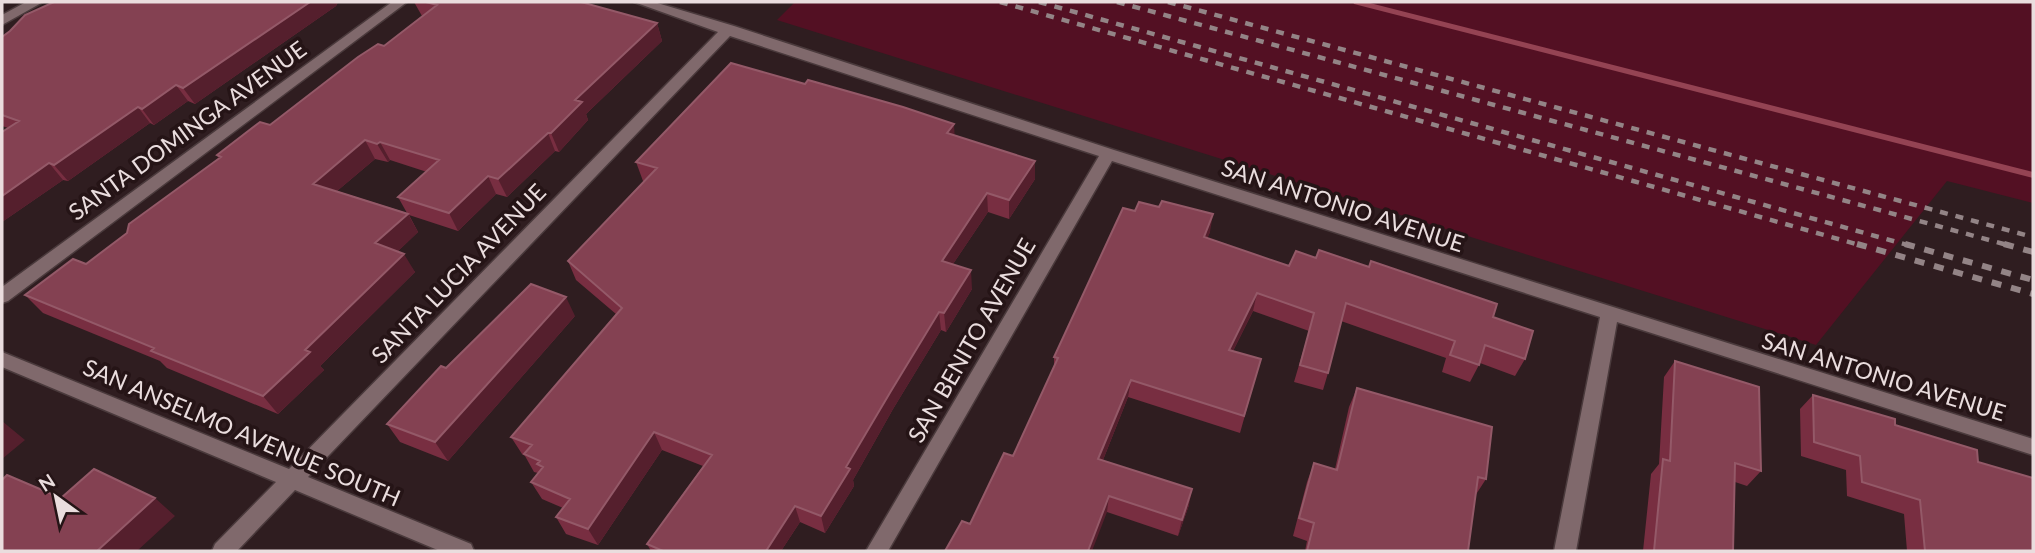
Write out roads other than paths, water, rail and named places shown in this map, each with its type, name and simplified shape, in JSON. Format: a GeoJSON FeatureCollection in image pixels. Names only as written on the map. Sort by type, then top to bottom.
{"type":"FeatureCollection","features":[{"type":"Feature","properties":{"kind":"street"},"geometry":{"type":"LineString","coordinates":[[2,21],[36,2]]}},
{"type":"Feature","properties":{"kind":"street","name":"SANTA DOMINGA AVENUE"},"geometry":{"type":"LineString","coordinates":[[2,296],[400,2]]}},
{"type":"Feature","properties":{"kind":"street","name":"SAN ANTONIO AVENUE"},"geometry":{"type":"LineString","coordinates":[[641,2],[1108,154],[2033,447]]}},
{"type":"Feature","properties":{"kind":"street","name":"SANTA LUCIA AVENUE"},"geometry":{"type":"LineString","coordinates":[[223,551],[729,29]]}},
{"type":"Feature","properties":{"kind":"street","name":"SAN BENITO AVENUE"},"geometry":{"type":"LineString","coordinates":[[877,551],[1108,154]]}},
{"type":"Feature","properties":{"kind":"street"},"geometry":{"type":"LineString","coordinates":[[1564,551],[1610,314]]}},
{"type":"Feature","properties":{"kind":"street","name":"SAN ANSELMO AVENUE SOUTH"},"geometry":{"type":"LineString","coordinates":[[2,359],[463,551]]}},
{"type":"Feature","properties":{"kind":"waterway"},"geometry":{"type":"LineString","coordinates":[[1357,2],[2033,175]]}},
{"type":"Feature","properties":{"kind":"railway"},"geometry":{"type":"LineString","coordinates":[[1000,2],[1863,246]]}},
{"type":"Feature","properties":{"kind":"railway"},"geometry":{"type":"LineString","coordinates":[[1039,2],[1911,246]]}},
{"type":"Feature","properties":{"kind":"railway"},"geometry":{"type":"LineString","coordinates":[[1117,2],[2011,246]]}},
{"type":"Feature","properties":{"kind":"railway"},"geometry":{"type":"LineString","coordinates":[[1168,2],[2033,237]]}},
{"type":"Feature","properties":{"kind":"railway"},"geometry":{"type":"LineString","coordinates":[[1857,244],[2033,294]]}},
{"type":"Feature","properties":{"kind":"railway"},"geometry":{"type":"LineString","coordinates":[[1905,244],[2033,280]]}},
{"type":"Feature","properties":{"kind":"railway"},"geometry":{"type":"LineString","coordinates":[[2004,244],[2033,252]]}}]}
